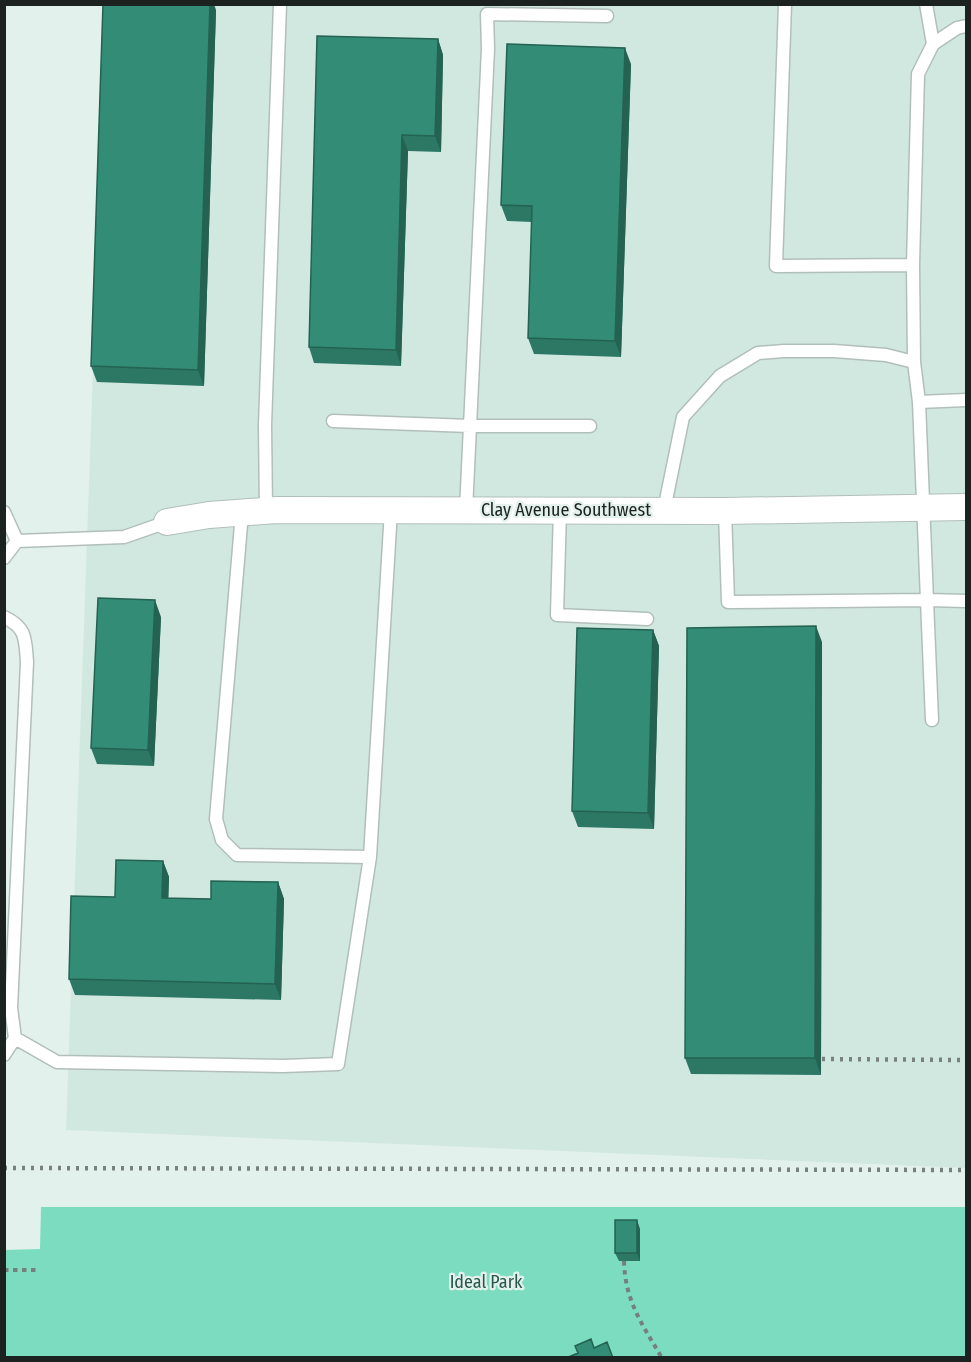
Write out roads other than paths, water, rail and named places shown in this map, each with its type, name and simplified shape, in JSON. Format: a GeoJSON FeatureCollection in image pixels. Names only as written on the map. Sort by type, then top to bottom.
{"type":"FeatureCollection","features":[{"type":"Feature","properties":{"kind":"street","name":"Clay Avenue Southwest"},"geometry":{"type":"LineString","coordinates":[[166,522],[209,515],[254,512],[725,511],[966,507]]}},
{"type":"Feature","properties":{"kind":"lane"},"geometry":{"type":"LineString","coordinates":[[280,4],[266,414],[216,819],[222,840],[237,855],[370,857]]}},
{"type":"Feature","properties":{"kind":"lane"},"geometry":{"type":"LineString","coordinates":[[785,4],[776,266],[913,265]]}},
{"type":"Feature","properties":{"kind":"lane"},"geometry":{"type":"LineString","coordinates":[[926,4],[933,44]]}},
{"type":"Feature","properties":{"kind":"lane"},"geometry":{"type":"LineString","coordinates":[[466,510],[487,61],[487,14],[607,16]]}},
{"type":"Feature","properties":{"kind":"lane"},"geometry":{"type":"LineString","coordinates":[[932,720],[921,508],[919,402],[914,362],[913,265],[918,74],[933,44],[957,28],[966,26]]}},
{"type":"Feature","properties":{"kind":"lane"},"geometry":{"type":"LineString","coordinates":[[664,510],[683,417],[720,376],[758,353],[784,351],[861,353],[886,355],[914,362]]}},
{"type":"Feature","properties":{"kind":"lane"},"geometry":{"type":"LineString","coordinates":[[919,402],[966,400]]}},
{"type":"Feature","properties":{"kind":"lane"},"geometry":{"type":"LineString","coordinates":[[333,422],[470,426],[590,426]]}},
{"type":"Feature","properties":{"kind":"lane"},"geometry":{"type":"LineString","coordinates":[[15,1038],[57,1062],[283,1066],[338,1064],[370,857],[391,510]]}},
{"type":"Feature","properties":{"kind":"lane"},"geometry":{"type":"LineString","coordinates":[[560,510],[557,615],[647,619]]}},
{"type":"Feature","properties":{"kind":"lane"},"geometry":{"type":"LineString","coordinates":[[725,511],[728,602],[966,601]]}},
{"type":"Feature","properties":{"kind":"lane"},"geometry":{"type":"LineString","coordinates":[[4,512],[17,541]]}},
{"type":"Feature","properties":{"kind":"lane"},"geometry":{"type":"LineString","coordinates":[[17,541],[124,537],[166,522]]}},
{"type":"Feature","properties":{"kind":"lane"},"geometry":{"type":"LineString","coordinates":[[4,558],[17,541]]}},
{"type":"Feature","properties":{"kind":"lane"},"geometry":{"type":"LineString","coordinates":[[4,617],[17,623],[25,636],[27,662],[11,1008],[15,1038],[4,1056]]}},
{"type":"Feature","properties":{"kind":"railway"},"geometry":{"type":"LineString","coordinates":[[822,1059],[966,1060]]}},
{"type":"Feature","properties":{"kind":"railway"},"geometry":{"type":"LineString","coordinates":[[4,1168],[966,1170]]}},
{"type":"Feature","properties":{"kind":"park label","name":"Ideal Park"},"geometry":{"type":"Point","coordinates":[486,1282]}}]}
